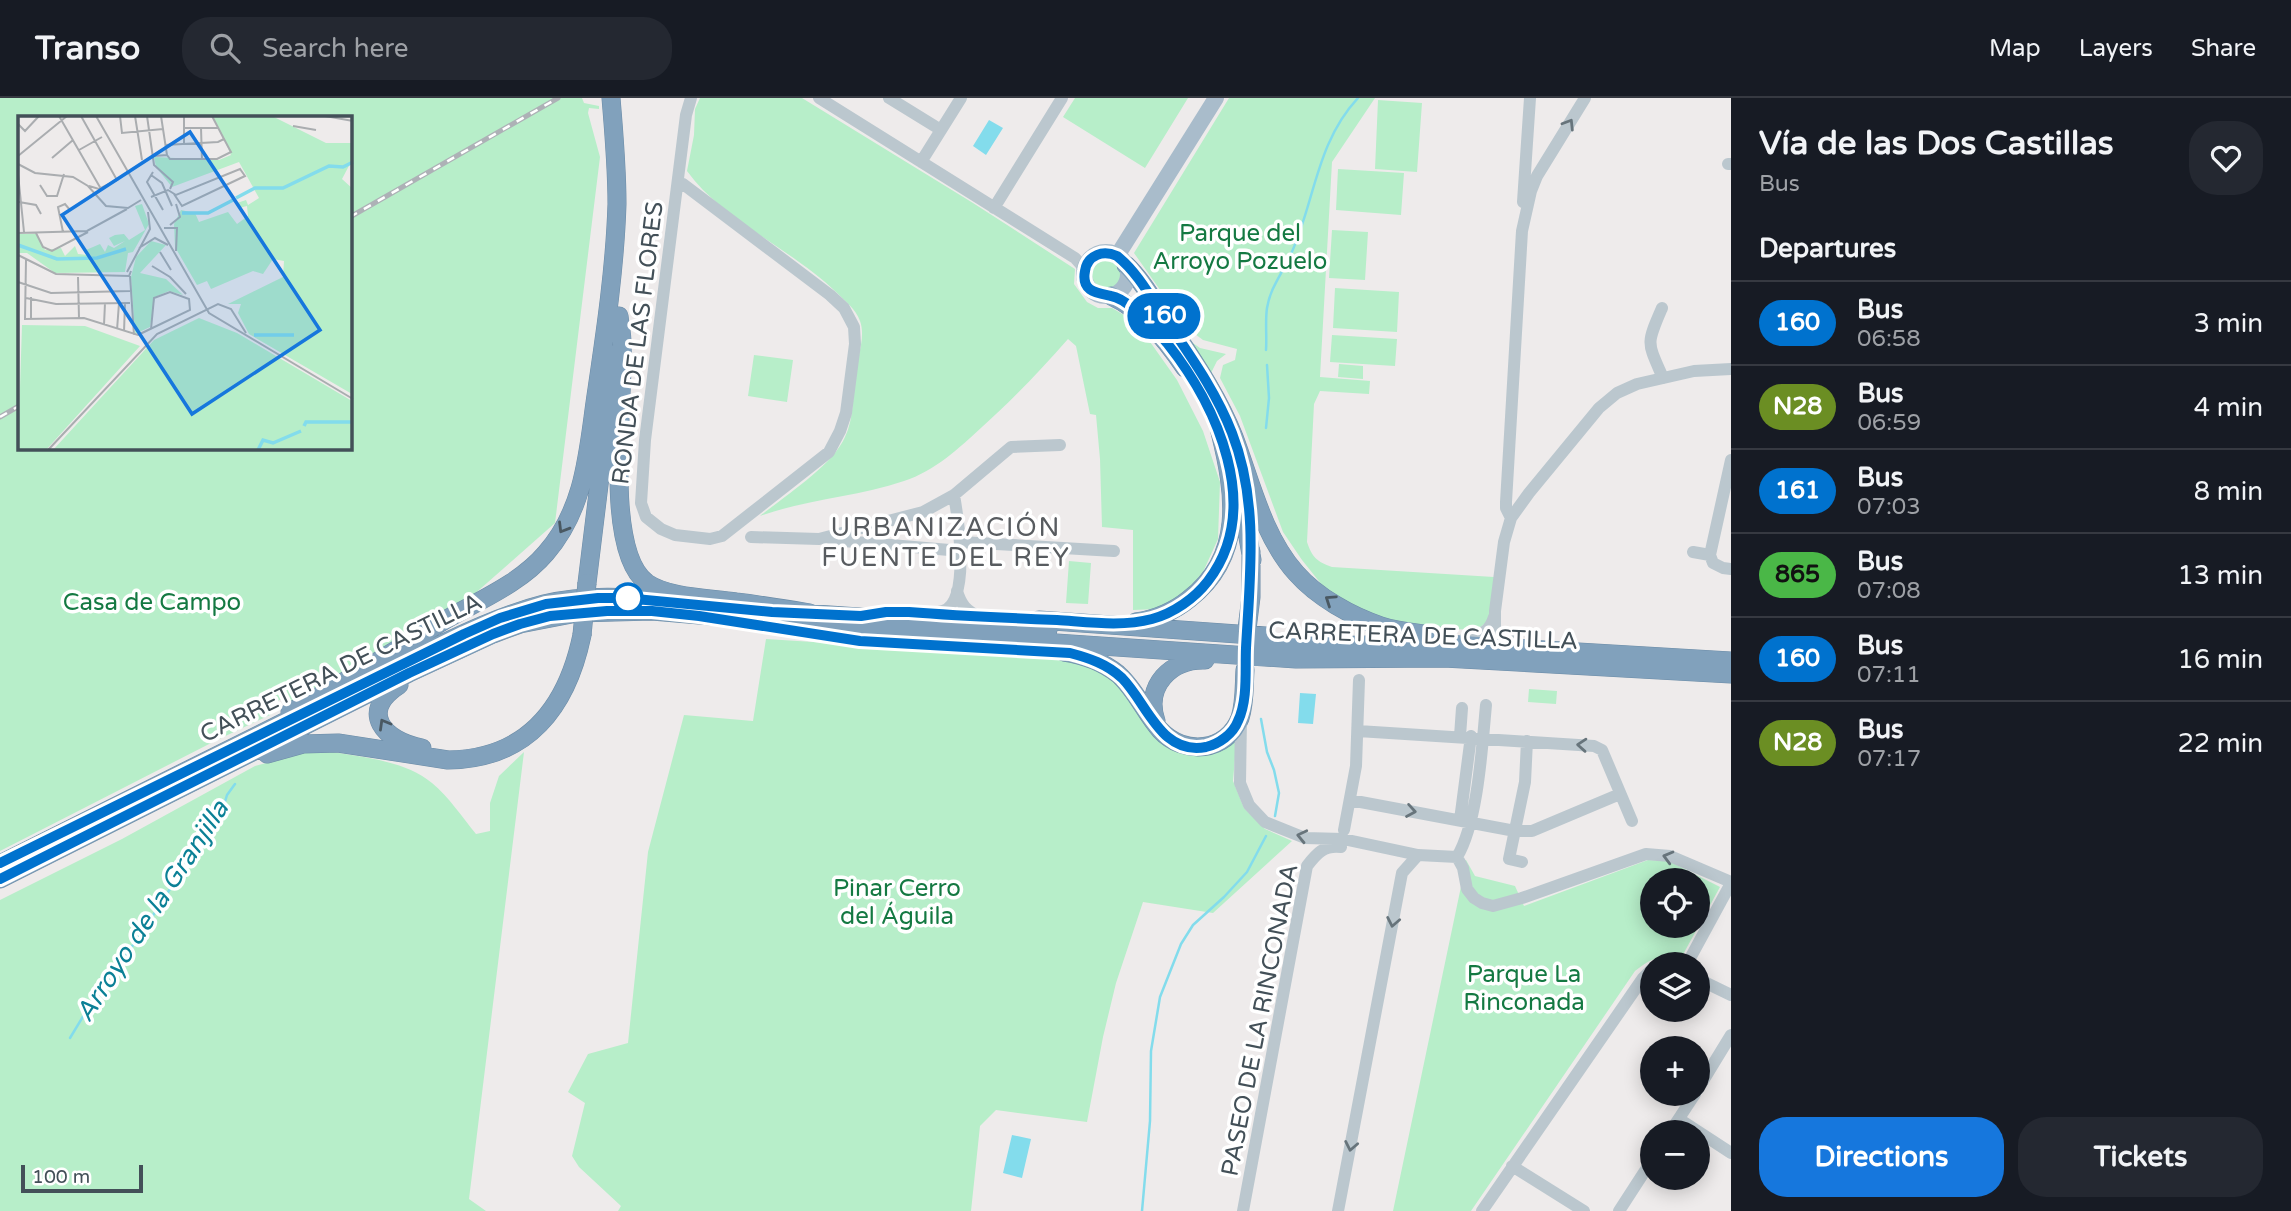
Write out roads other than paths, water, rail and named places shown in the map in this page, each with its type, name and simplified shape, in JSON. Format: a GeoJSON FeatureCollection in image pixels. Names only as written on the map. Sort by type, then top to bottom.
{"type":"FeatureCollection","features":[{"type":"Feature","properties":{"kind":"highway"},"geometry":{"type":"LineString","coordinates":[[225,751],[522,574],[546,553],[571,515],[581,492],[601,368],[614,252],[617,203],[611,98]]}},
{"type":"Feature","properties":{"kind":"highway"},"geometry":{"type":"LineString","coordinates":[[582,583],[620,316],[628,203],[622,98]]}},
{"type":"Feature","properties":{"kind":"highway"},"geometry":{"type":"LineString","coordinates":[[1121,260],[1143,285],[1200,369],[1265,521],[1278,548],[1297,574],[1325,597],[1354,615],[1384,627],[1439,636]]}},
{"type":"Feature","properties":{"kind":"highway"},"geometry":{"type":"LineString","coordinates":[[1111,296],[1134,309],[1162,338],[1195,383],[1226,433],[1252,560],[1247,629]]}},
{"type":"Feature","properties":{"kind":"highway"},"geometry":{"type":"LineString","coordinates":[[620,316],[622,344],[619,447],[623,523],[631,560],[639,574],[647,583],[678,594],[810,613]]}},
{"type":"Feature","properties":{"kind":"highway"},"geometry":{"type":"LineString","coordinates":[[154,802],[260,756],[303,744],[338,743],[464,760],[500,751],[530,733],[548,715],[572,674],[601,368]]}},
{"type":"Feature","properties":{"kind":"highway"},"geometry":{"type":"LineString","coordinates":[[861,616],[909,612],[1117,623],[1140,622],[1166,614],[1201,590],[1219,567],[1227,548],[1233,519],[1226,433]]}},
{"type":"Feature","properties":{"kind":"highway","name":"CARRETERA DE CASTILLA"},"geometry":{"type":"LineString","coordinates":[[0,864],[484,624],[546,604],[578,599],[625,598],[772,612],[1295,646],[1444,644],[1731,661]]}},
{"type":"Feature","properties":{"kind":"highway","name":"CARRETERA DE CASTILLA"},"geometry":{"type":"LineString","coordinates":[[0,879],[409,673],[493,634],[540,619],[577,612],[652,611],[936,635],[1296,659],[1329,658],[1392,664],[1550,669],[1642,668],[1731,674]]}},
{"type":"Feature","properties":{"kind":"highway"},"geometry":{"type":"LineString","coordinates":[[699,616],[849,640],[1055,651],[1087,657],[1120,676],[1160,731],[1186,747],[1210,746],[1230,733],[1241,713],[1245,670]]}},
{"type":"Feature","properties":{"kind":"highway"},"geometry":{"type":"LineString","coordinates":[[1039,620],[1293,638],[1466,637],[1731,655]]}},
{"type":"Feature","properties":{"kind":"highway"},"geometry":{"type":"LineString","coordinates":[[493,634],[470,651],[398,686],[383,698],[378,708],[379,719],[385,730],[396,740],[412,746],[448,751],[481,748],[511,737],[526,728],[555,692],[577,634]]}},
{"type":"Feature","properties":{"kind":"highway"},"geometry":{"type":"LineString","coordinates":[[1160,731],[1153,712],[1154,695],[1163,676],[1171,668],[1193,659],[1253,663],[1296,659]]}},
{"type":"Feature","properties":{"kind":"main road"},"geometry":{"type":"LineString","coordinates":[[1121,260],[1216,98]]}},
{"type":"Feature","properties":{"kind":"main road"},"geometry":{"type":"LineString","coordinates":[[1105,253],[1121,260],[1128,272],[1122,290],[1111,296],[1092,291],[1085,281],[1084,262],[1105,253]]}},
{"type":"Feature","properties":{"kind":"street","name":"RONDA DE LAS FLORES"},"geometry":{"type":"LineString","coordinates":[[678,184],[683,184],[830,295],[844,308],[854,327],[855,344],[846,413],[829,452],[722,536],[710,540],[675,535],[661,529],[646,517],[641,503],[645,440],[686,115],[691,98]]}},
{"type":"Feature","properties":{"kind":"street"},"geometry":{"type":"LineString","coordinates":[[818,98],[1084,262]]}},
{"type":"Feature","properties":{"kind":"street"},"geometry":{"type":"LineString","coordinates":[[889,98],[940,130]]}},
{"type":"Feature","properties":{"kind":"street"},"geometry":{"type":"LineString","coordinates":[[921,162],[961,98]]}},
{"type":"Feature","properties":{"kind":"street"},"geometry":{"type":"LineString","coordinates":[[994,208],[1062,98]]}},
{"type":"Feature","properties":{"kind":"street"},"geometry":{"type":"LineString","coordinates":[[1511,518],[1506,502],[1523,179],[1530,98]]}},
{"type":"Feature","properties":{"kind":"street"},"geometry":{"type":"LineString","coordinates":[[1522,230],[1533,184],[1585,98]]}},
{"type":"Feature","properties":{"kind":"street"},"geometry":{"type":"LineString","coordinates":[[1526,156],[1532,162],[1543,165]]}},
{"type":"Feature","properties":{"kind":"street"},"geometry":{"type":"LineString","coordinates":[[1662,308],[1649,338],[1651,350],[1663,377]]}},
{"type":"Feature","properties":{"kind":"street"},"geometry":{"type":"LineString","coordinates":[[1510,639],[1495,631],[1494,616],[1504,541],[1511,518],[1529,493],[1609,398],[1628,387],[1663,377],[1694,371],[1731,369]]}},
{"type":"Feature","properties":{"kind":"street"},"geometry":{"type":"LineString","coordinates":[[819,540],[923,513],[954,495],[1011,447],[1060,444]]}},
{"type":"Feature","properties":{"kind":"street"},"geometry":{"type":"LineString","coordinates":[[1731,460],[1710,555],[1713,563],[1731,569]]}},
{"type":"Feature","properties":{"kind":"street"},"geometry":{"type":"LineString","coordinates":[[909,612],[942,611],[952,604],[957,591],[961,546],[954,495]]}},
{"type":"Feature","properties":{"kind":"street"},"geometry":{"type":"LineString","coordinates":[[751,537],[1114,551]]}},
{"type":"Feature","properties":{"kind":"street"},"geometry":{"type":"LineString","coordinates":[[1693,552],[1710,555]]}},
{"type":"Feature","properties":{"kind":"street"},"geometry":{"type":"LineString","coordinates":[[957,591],[966,610],[979,617]]}},
{"type":"Feature","properties":{"kind":"street"},"geometry":{"type":"LineString","coordinates":[[1466,637],[1489,630],[1494,616]]}},
{"type":"Feature","properties":{"kind":"street"},"geometry":{"type":"LineString","coordinates":[[1344,830],[1356,766],[1359,680]]}},
{"type":"Feature","properties":{"kind":"street"},"geometry":{"type":"LineString","coordinates":[[1486,705],[1471,736],[1465,844],[1457,857],[1463,868],[1466,889],[1482,904],[1493,906],[1646,854],[1670,856],[1731,883],[1694,952]]}},
{"type":"Feature","properties":{"kind":"street"},"geometry":{"type":"LineString","coordinates":[[1462,708],[1471,736]]}},
{"type":"Feature","properties":{"kind":"street"},"geometry":{"type":"LineString","coordinates":[[1241,713],[1240,783],[1249,805],[1265,822],[1305,838],[1343,839],[1416,857],[1402,873],[1338,1211]]}},
{"type":"Feature","properties":{"kind":"street"},"geometry":{"type":"LineString","coordinates":[[1358,731],[1471,736],[1594,746],[1602,750],[1632,821]]}},
{"type":"Feature","properties":{"kind":"street"},"geometry":{"type":"LineString","coordinates":[[1522,862],[1509,859],[1525,782],[1527,741]]}},
{"type":"Feature","properties":{"kind":"street"},"geometry":{"type":"LineString","coordinates":[[1350,800],[1515,831],[1532,831],[1620,794]]}},
{"type":"Feature","properties":{"kind":"street","name":"PASEO DE LA RINCONADA"},"geometry":{"type":"LineString","coordinates":[[1243,1211],[1307,866],[1320,851],[1333,846],[1416,857],[1457,857]]}},
{"type":"Feature","properties":{"kind":"street"},"geometry":{"type":"LineString","coordinates":[[1482,1211],[1640,982]]}},
{"type":"Feature","properties":{"kind":"street"},"geometry":{"type":"LineString","coordinates":[[1710,985],[1731,995]]}},
{"type":"Feature","properties":{"kind":"street"},"geometry":{"type":"LineString","coordinates":[[1710,1069],[1731,1035]]}},
{"type":"Feature","properties":{"kind":"street"},"geometry":{"type":"LineString","coordinates":[[1687,1106],[1679,1119],[1731,1153]]}},
{"type":"Feature","properties":{"kind":"street"},"geometry":{"type":"LineString","coordinates":[[1512,1166],[1584,1211]]}},
{"type":"Feature","properties":{"kind":"street"},"geometry":{"type":"LineString","coordinates":[[1619,1211],[1640,1179]]}},
{"type":"Feature","properties":{"kind":"water"},"geometry":{"type":"Polygon","coordinates":[[[989,120],[1003,128],[986,155],[973,146],[989,120]]]}},
{"type":"Feature","properties":{"kind":"water"},"geometry":{"type":"Polygon","coordinates":[[[1300,693],[1316,694],[1313,724],[1298,723],[1300,693]]]}},
{"type":"Feature","properties":{"kind":"water"},"geometry":{"type":"Polygon","coordinates":[[[1012,1135],[1031,1139],[1022,1178],[1003,1173],[1012,1135]]]}},
{"type":"Feature","properties":{"kind":"waterway"},"geometry":{"type":"LineString","coordinates":[[1266,350],[1266,313],[1271,294],[1299,234],[1333,134],[1358,98]]}},
{"type":"Feature","properties":{"kind":"waterway"},"geometry":{"type":"LineString","coordinates":[[1266,428],[1269,398],[1267,365]]}},
{"type":"Feature","properties":{"kind":"waterway"},"geometry":{"type":"LineString","coordinates":[[1261,719],[1279,793],[1275,816]]}},
{"type":"Feature","properties":{"kind":"waterway","name":"Arroyo de la Granjilla"},"geometry":{"type":"LineString","coordinates":[[70,1038],[93,1000],[141,934],[235,784]]}},
{"type":"Feature","properties":{"kind":"waterway"},"geometry":{"type":"LineString","coordinates":[[1142,1211],[1150,1121],[1151,1051],[1160,997],[1181,944],[1193,925],[1247,872],[1266,836]]}},
{"type":"Feature","properties":{"kind":"railway"},"geometry":{"type":"LineString","coordinates":[[352,216],[558,98]]}},
{"type":"Feature","properties":{"kind":"railway"},"geometry":{"type":"LineString","coordinates":[[0,417],[18,407]]}},
{"type":"Feature","properties":{"kind":"district","name":"URBANIZACIÓN FUENTE DEL REY"},"geometry":{"type":"Point","coordinates":[946,542]}},
{"type":"Feature","properties":{"kind":"park label","name":"Parque del Arroyo Pozuelo"},"geometry":{"type":"Point","coordinates":[1240,247]}},
{"type":"Feature","properties":{"kind":"park label","name":"Casa de Campo"},"geometry":{"type":"Point","coordinates":[152,602]}},
{"type":"Feature","properties":{"kind":"park label","name":"Pinar Cerro del Águila"},"geometry":{"type":"Point","coordinates":[897,902]}},
{"type":"Feature","properties":{"kind":"park label","name":"Parque La Rinconada"},"geometry":{"type":"Point","coordinates":[1524,988]}}]}
